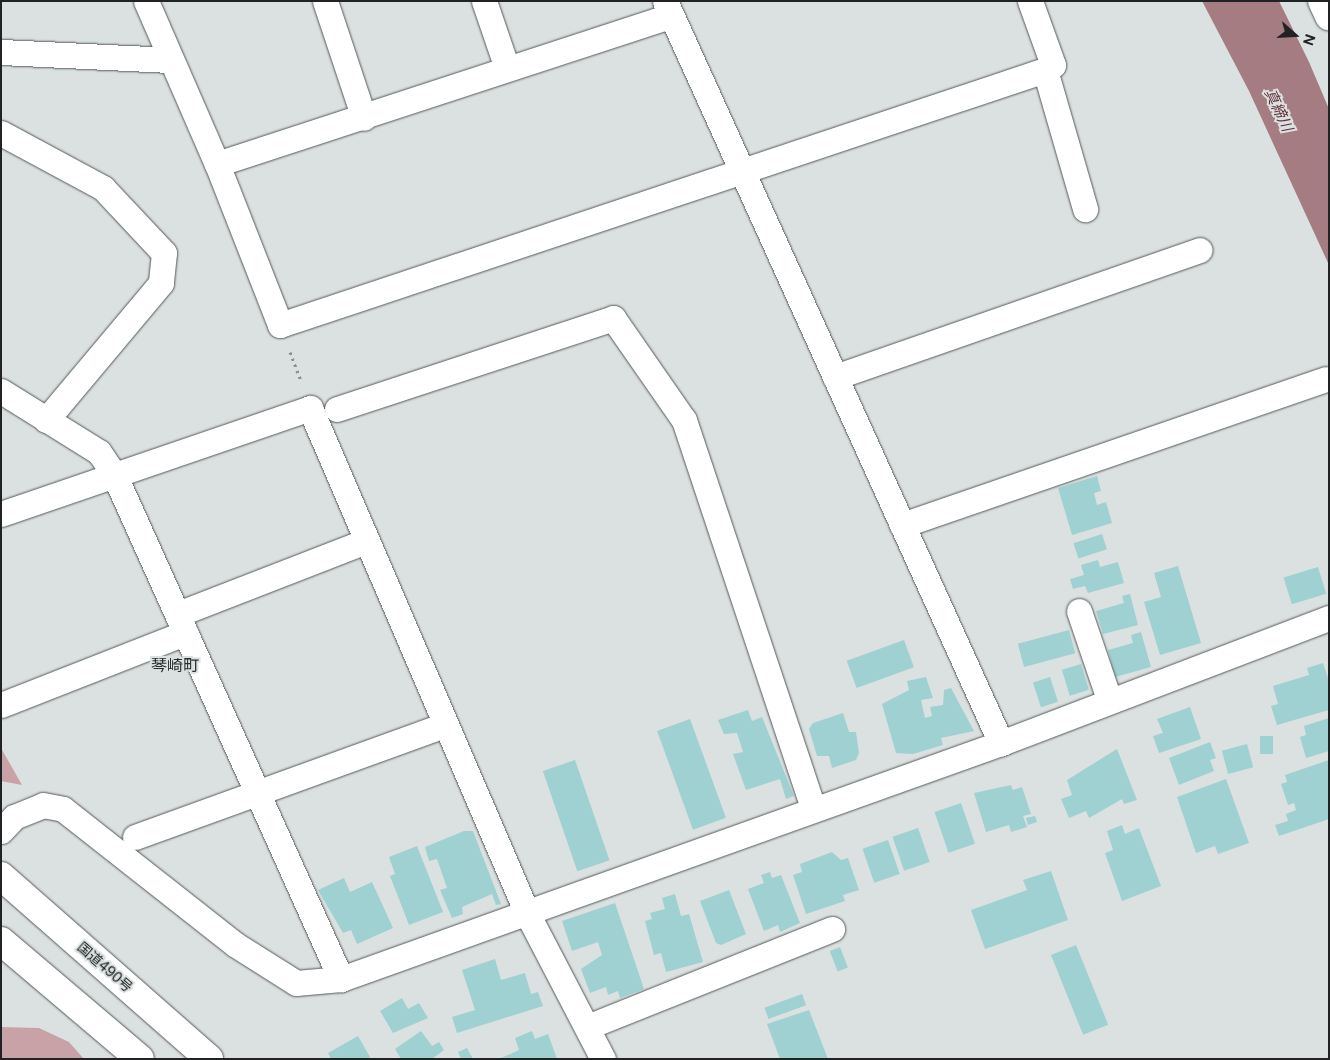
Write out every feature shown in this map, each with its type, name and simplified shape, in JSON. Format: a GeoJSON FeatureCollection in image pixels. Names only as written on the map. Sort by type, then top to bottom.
{"type":"FeatureCollection","features":[{"type":"Feature","properties":{"kind":"main road"},"geometry":{"type":"LineString","coordinates":[[1322,1],[1329,16]]}},
{"type":"Feature","properties":{"kind":"main road","name":"国道490号"},"geometry":{"type":"LineString","coordinates":[[1,876],[209,1059]]}},
{"type":"Feature","properties":{"kind":"main road"},"geometry":{"type":"LineString","coordinates":[[1,941],[140,1059]]}},
{"type":"Feature","properties":{"kind":"street"},"geometry":{"type":"LineString","coordinates":[[146,1],[170,60],[217,164],[280,325],[740,170],[1045,70],[1053,65],[1030,1]]}},
{"type":"Feature","properties":{"kind":"street"},"geometry":{"type":"LineString","coordinates":[[325,1],[364,118]]}},
{"type":"Feature","properties":{"kind":"street"},"geometry":{"type":"LineString","coordinates":[[484,1],[507,68]]}},
{"type":"Feature","properties":{"kind":"street"},"geometry":{"type":"LineString","coordinates":[[217,164],[364,118],[668,9],[1002,743]]}},
{"type":"Feature","properties":{"kind":"street"},"geometry":{"type":"LineString","coordinates":[[1,52],[170,60]]}},
{"type":"Feature","properties":{"kind":"street"},"geometry":{"type":"LineString","coordinates":[[1045,70],[1085,209]]}},
{"type":"Feature","properties":{"kind":"street"},"geometry":{"type":"LineString","coordinates":[[1,133],[103,188],[164,254],[161,283],[46,420]]}},
{"type":"Feature","properties":{"kind":"street"},"geometry":{"type":"LineString","coordinates":[[835,377],[1199,250]]}},
{"type":"Feature","properties":{"kind":"street"},"geometry":{"type":"LineString","coordinates":[[336,409],[612,318],[684,420],[813,808]]}},
{"type":"Feature","properties":{"kind":"street"},"geometry":{"type":"LineString","coordinates":[[902,525],[1326,379]]}},
{"type":"Feature","properties":{"kind":"street"},"geometry":{"type":"LineString","coordinates":[[1,391],[99,452],[114,474],[341,979]]}},
{"type":"Feature","properties":{"kind":"street"},"geometry":{"type":"LineString","coordinates":[[1,514],[310,408],[526,913],[603,1059]]}},
{"type":"Feature","properties":{"kind":"street"},"geometry":{"type":"LineString","coordinates":[[1,705],[366,541]]}},
{"type":"Feature","properties":{"kind":"street"},"geometry":{"type":"LineString","coordinates":[[1079,611],[1109,699]]}},
{"type":"Feature","properties":{"kind":"street"},"geometry":{"type":"LineString","coordinates":[[1,831],[14,817],[43,805],[63,809],[236,945],[296,983],[341,979],[813,808],[1002,743],[1109,699],[1329,618]]}},
{"type":"Feature","properties":{"kind":"street"},"geometry":{"type":"LineString","coordinates":[[136,837],[444,725]]}},
{"type":"Feature","properties":{"kind":"street"},"geometry":{"type":"LineString","coordinates":[[586,1027],[832,929]]}},
{"type":"Feature","properties":{"kind":"path"},"geometry":{"type":"LineString","coordinates":[[280,325],[310,408]]}},
{"type":"Feature","properties":{"kind":"shaded area"},"geometry":{"type":"Polygon","coordinates":[[[1,748],[22,785],[1,781],[1,748]]]}},
{"type":"Feature","properties":{"kind":"shaded area"},"geometry":{"type":"Polygon","coordinates":[[[1,1027],[39,1028],[69,1042],[84,1059],[1,1059],[1,1027]]]}},
{"type":"Feature","properties":{"kind":"water","name":"真締川"},"geometry":{"type":"Polygon","coordinates":[[[1202,1],[1279,1],[1309,62],[1329,109],[1329,265],[1249,91],[1202,1]]]}},
{"type":"Feature","properties":{"kind":"building"},"geometry":{"type":"Polygon","coordinates":[[[1097,476],[1101,491],[1094,493],[1097,505],[1106,502],[1112,523],[1072,535],[1058,488],[1097,476]]]}},
{"type":"Feature","properties":{"kind":"building"},"geometry":{"type":"Polygon","coordinates":[[[1102,534],[1107,549],[1078,558],[1073,543],[1102,534]]]}},
{"type":"Feature","properties":{"kind":"building"},"geometry":{"type":"Polygon","coordinates":[[[1098,560],[1100,567],[1118,562],[1124,583],[1088,593],[1085,586],[1073,589],[1070,579],[1084,575],[1081,565],[1098,560]]]}},
{"type":"Feature","properties":{"kind":"building"},"geometry":{"type":"Polygon","coordinates":[[[1178,566],[1201,643],[1160,655],[1144,602],[1161,597],[1154,573],[1178,566]]]}},
{"type":"Feature","properties":{"kind":"building"},"geometry":{"type":"Polygon","coordinates":[[[1318,567],[1326,594],[1292,604],[1284,578],[1318,567]]]}},
{"type":"Feature","properties":{"kind":"building"},"geometry":{"type":"Polygon","coordinates":[[[1130,594],[1138,625],[1103,634],[1096,611],[1124,603],[1122,596],[1130,594]]]}},
{"type":"Feature","properties":{"kind":"building"},"geometry":{"type":"Polygon","coordinates":[[[1069,630],[1075,653],[1024,667],[1018,644],[1069,630]]]}},
{"type":"Feature","properties":{"kind":"building"},"geometry":{"type":"Polygon","coordinates":[[[1141,632],[1151,667],[1115,677],[1108,650],[1133,643],[1131,635],[1141,632]]]}},
{"type":"Feature","properties":{"kind":"building"},"geometry":{"type":"Polygon","coordinates":[[[904,640],[914,667],[857,688],[847,661],[904,640]]]}},
{"type":"Feature","properties":{"kind":"building"},"geometry":{"type":"Polygon","coordinates":[[[1323,663],[1329,681],[1329,710],[1277,725],[1271,706],[1278,704],[1273,686],[1309,675],[1307,668],[1323,663]]]}},
{"type":"Feature","properties":{"kind":"building"},"geometry":{"type":"Polygon","coordinates":[[[1081,664],[1089,690],[1070,696],[1062,670],[1081,664]]]}},
{"type":"Feature","properties":{"kind":"building"},"geometry":{"type":"Polygon","coordinates":[[[926,677],[933,698],[921,700],[925,718],[932,716],[930,707],[943,705],[944,690],[951,688],[974,731],[941,738],[943,745],[913,754],[896,753],[882,704],[909,690],[907,681],[926,677]]]}},
{"type":"Feature","properties":{"kind":"building"},"geometry":{"type":"Polygon","coordinates":[[[1050,677],[1058,702],[1041,707],[1033,683],[1050,677]]]}},
{"type":"Feature","properties":{"kind":"building"},"geometry":{"type":"Polygon","coordinates":[[[1190,707],[1201,739],[1159,753],[1153,736],[1163,733],[1157,719],[1190,707]]]}},
{"type":"Feature","properties":{"kind":"building"},"geometry":{"type":"Polygon","coordinates":[[[748,710],[752,721],[762,717],[794,796],[786,799],[780,779],[746,790],[733,754],[743,752],[737,733],[724,734],[718,720],[748,710]]]}},
{"type":"Feature","properties":{"kind":"building"},"geometry":{"type":"Polygon","coordinates":[[[843,713],[849,732],[856,732],[859,753],[856,760],[832,768],[829,756],[817,756],[809,729],[813,723],[843,713]]]}},
{"type":"Feature","properties":{"kind":"building"},"geometry":{"type":"Polygon","coordinates":[[[1329,718],[1329,751],[1306,758],[1300,737],[1306,735],[1304,726],[1329,718]]]}},
{"type":"Feature","properties":{"kind":"building"},"geometry":{"type":"Polygon","coordinates":[[[690,719],[726,818],[693,830],[657,731],[690,719]]]}},
{"type":"Feature","properties":{"kind":"building"},"geometry":{"type":"Polygon","coordinates":[[[1260,736],[1273,736],[1273,754],[1260,754],[1260,736]]]}},
{"type":"Feature","properties":{"kind":"building"},"geometry":{"type":"Polygon","coordinates":[[[1210,742],[1216,758],[1210,760],[1214,771],[1179,785],[1169,758],[1210,742]]]}},
{"type":"Feature","properties":{"kind":"building"},"geometry":{"type":"Polygon","coordinates":[[[1247,744],[1253,767],[1228,774],[1222,751],[1247,744]]]}},
{"type":"Feature","properties":{"kind":"building"},"geometry":{"type":"Polygon","coordinates":[[[1117,749],[1137,800],[1124,804],[1122,799],[1089,818],[1086,811],[1069,818],[1061,799],[1072,795],[1067,780],[1117,749]]]}},
{"type":"Feature","properties":{"kind":"building"},"geometry":{"type":"Polygon","coordinates":[[[575,760],[610,860],[577,871],[543,771],[575,760]]]}},
{"type":"Feature","properties":{"kind":"building"},"geometry":{"type":"Polygon","coordinates":[[[1329,760],[1329,819],[1279,836],[1275,825],[1288,821],[1286,814],[1296,810],[1294,803],[1288,805],[1281,784],[1287,782],[1285,775],[1329,760]]]}},
{"type":"Feature","properties":{"kind":"building"},"geometry":{"type":"Polygon","coordinates":[[[1226,779],[1249,843],[1218,854],[1215,846],[1196,853],[1177,797],[1226,779]]]}},
{"type":"Feature","properties":{"kind":"building"},"geometry":{"type":"Polygon","coordinates":[[[1011,785],[1013,790],[1022,787],[1031,814],[1023,816],[1027,827],[1011,832],[1009,825],[986,832],[974,793],[1011,785]]]}},
{"type":"Feature","properties":{"kind":"building"},"geometry":{"type":"Polygon","coordinates":[[[961,803],[975,844],[949,853],[935,812],[961,803]]]}},
{"type":"Feature","properties":{"kind":"building"},"geometry":{"type":"Polygon","coordinates":[[[1035,816],[1037,822],[1028,825],[1026,818],[1035,816]]]}},
{"type":"Feature","properties":{"kind":"building"},"geometry":{"type":"Polygon","coordinates":[[[1122,825],[1125,834],[1139,828],[1161,886],[1122,901],[1105,853],[1113,850],[1107,831],[1122,825]]]}},
{"type":"Feature","properties":{"kind":"building"},"geometry":{"type":"Polygon","coordinates":[[[918,828],[930,862],[904,871],[892,837],[918,828]]]}},
{"type":"Feature","properties":{"kind":"building"},"geometry":{"type":"Polygon","coordinates":[[[464,831],[473,831],[501,904],[496,905],[492,894],[462,907],[463,914],[452,918],[440,890],[447,888],[437,859],[429,861],[425,847],[464,831]]]}},
{"type":"Feature","properties":{"kind":"building"},"geometry":{"type":"Polygon","coordinates":[[[888,840],[900,874],[874,883],[862,849],[888,840]]]}},
{"type":"Feature","properties":{"kind":"building"},"geometry":{"type":"Polygon","coordinates":[[[417,846],[443,912],[409,925],[390,876],[395,874],[389,857],[417,846]]]}},
{"type":"Feature","properties":{"kind":"building"},"geometry":{"type":"Polygon","coordinates":[[[832,852],[841,860],[848,858],[859,890],[843,895],[845,901],[806,914],[793,875],[802,872],[800,864],[832,852]]]}},
{"type":"Feature","properties":{"kind":"building"},"geometry":{"type":"Polygon","coordinates":[[[1051,871],[1068,920],[985,949],[971,910],[1027,890],[1023,880],[1051,871]]]}},
{"type":"Feature","properties":{"kind":"building"},"geometry":{"type":"Polygon","coordinates":[[[770,872],[772,878],[781,875],[800,923],[780,932],[778,925],[764,931],[748,889],[764,883],[761,875],[770,872]]]}},
{"type":"Feature","properties":{"kind":"building"},"geometry":{"type":"Polygon","coordinates":[[[344,878],[350,892],[372,882],[393,928],[357,944],[351,930],[343,933],[318,890],[344,878]]]}},
{"type":"Feature","properties":{"kind":"building"},"geometry":{"type":"Polygon","coordinates":[[[729,890],[746,934],[721,945],[716,943],[700,901],[729,890]]]}},
{"type":"Feature","properties":{"kind":"building"},"geometry":{"type":"Polygon","coordinates":[[[675,894],[681,916],[689,914],[703,962],[666,972],[661,953],[654,955],[645,921],[652,919],[650,913],[665,909],[662,898],[675,894]]]}},
{"type":"Feature","properties":{"kind":"building"},"geometry":{"type":"Polygon","coordinates":[[[615,903],[644,989],[620,998],[618,991],[608,995],[606,987],[590,993],[581,969],[602,955],[598,942],[572,951],[562,921],[615,903]]]}},
{"type":"Feature","properties":{"kind":"building"},"geometry":{"type":"Polygon","coordinates":[[[1076,945],[1108,1025],[1083,1035],[1051,955],[1076,945]]]}},
{"type":"Feature","properties":{"kind":"building"},"geometry":{"type":"Polygon","coordinates":[[[840,947],[848,968],[838,971],[830,951],[840,947]]]}},
{"type":"Feature","properties":{"kind":"building"},"geometry":{"type":"Polygon","coordinates":[[[495,959],[501,980],[525,973],[531,994],[538,992],[543,1006],[457,1033],[452,1017],[475,1010],[462,970],[495,959]]]}},
{"type":"Feature","properties":{"kind":"building"},"geometry":{"type":"Polygon","coordinates":[[[802,994],[806,1005],[769,1019],[764,1008],[802,994]]]}},
{"type":"Feature","properties":{"kind":"building"},"geometry":{"type":"Polygon","coordinates":[[[402,998],[408,1009],[419,1003],[428,1018],[393,1033],[380,1011],[402,998]]]}},
{"type":"Feature","properties":{"kind":"building"},"geometry":{"type":"Polygon","coordinates":[[[809,1010],[828,1059],[780,1059],[767,1024],[809,1010]]]}},
{"type":"Feature","properties":{"kind":"building"},"geometry":{"type":"Polygon","coordinates":[[[421,1031],[432,1046],[439,1042],[444,1050],[432,1059],[401,1059],[395,1049],[421,1031]]]}},
{"type":"Feature","properties":{"kind":"building"},"geometry":{"type":"Polygon","coordinates":[[[532,1031],[535,1039],[548,1034],[557,1059],[499,1059],[519,1050],[515,1038],[532,1031]]]}},
{"type":"Feature","properties":{"kind":"building"},"geometry":{"type":"Polygon","coordinates":[[[358,1036],[371,1059],[331,1059],[328,1053],[358,1036]]]}},
{"type":"Feature","properties":{"kind":"building"},"geometry":{"type":"Polygon","coordinates":[[[467,1048],[473,1059],[461,1059],[458,1052],[467,1048]]]}},
{"type":"Feature","properties":{"kind":"district","name":"琴崎町"},"geometry":{"type":"Point","coordinates":[175,666]}}]}
